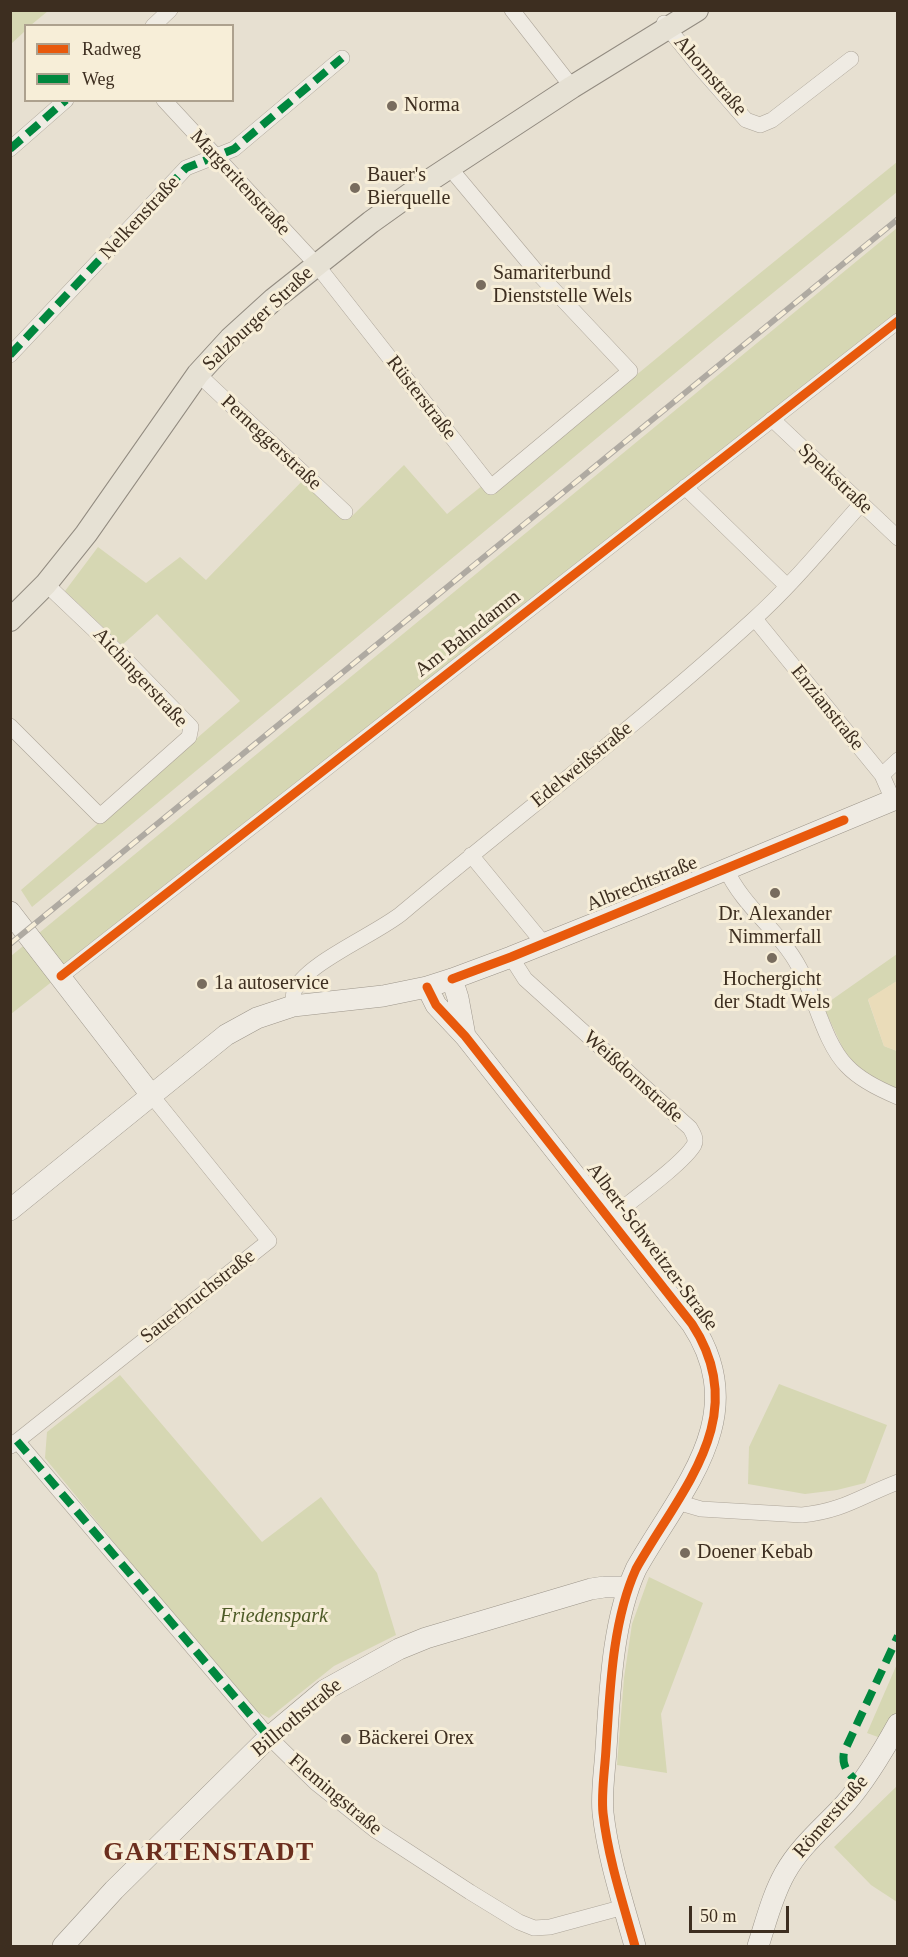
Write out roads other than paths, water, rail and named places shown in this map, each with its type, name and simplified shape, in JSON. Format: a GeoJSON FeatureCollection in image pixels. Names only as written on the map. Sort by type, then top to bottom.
{"type":"FeatureCollection","features":[{"type":"Feature","properties":{"kind":"main road","name":"Salzburger Straße"},"geometry":{"type":"LineString","coordinates":[[10,620],[46,585],[124,481],[198,374],[230,339],[274,299],[371,222],[449,167],[572,87],[668,20],[697,10]]}},
{"type":"Feature","properties":{"kind":"street"},"geometry":{"type":"LineString","coordinates":[[155,24],[170,10]]}},
{"type":"Feature","properties":{"kind":"street"},"geometry":{"type":"LineString","coordinates":[[512,10],[572,87]]}},
{"type":"Feature","properties":{"kind":"street","name":"Ahornstraße"},"geometry":{"type":"LineString","coordinates":[[668,20],[746,120],[760,125],[772,120],[851,59]]}},
{"type":"Feature","properties":{"kind":"street","name":"Nelkenstraße"},"geometry":{"type":"LineString","coordinates":[[10,355],[186,168],[234,149],[342,58]]}},
{"type":"Feature","properties":{"kind":"street"},"geometry":{"type":"LineString","coordinates":[[10,149],[64,102]]}},
{"type":"Feature","properties":{"kind":"street","name":"Margeritenstraße"},"geometry":{"type":"LineString","coordinates":[[166,102],[316,264]]}},
{"type":"Feature","properties":{"kind":"street","name":"Rüsterstraße"},"geometry":{"type":"LineString","coordinates":[[316,264],[491,487],[630,371],[535,270],[449,167]]}},
{"type":"Feature","properties":{"kind":"street","name":"Am Bahndamm"},"geometry":{"type":"LineString","coordinates":[[61,976],[897,321]]}},
{"type":"Feature","properties":{"kind":"street","name":"Perneggerstraße"},"geometry":{"type":"LineString","coordinates":[[198,374],[345,512]]}},
{"type":"Feature","properties":{"kind":"street","name":"Speikstraße"},"geometry":{"type":"LineString","coordinates":[[772,419],[897,538]]}},
{"type":"Feature","properties":{"kind":"street"},"geometry":{"type":"LineString","coordinates":[[686,487],[787,586]]}},
{"type":"Feature","properties":{"kind":"street","name":"Edelweißstraße"},"geometry":{"type":"LineString","coordinates":[[293,1006],[293,993],[301,981],[315,968],[389,924],[614,740],[755,619],[861,504]]}},
{"type":"Feature","properties":{"kind":"street","name":"Aichingerstraße"},"geometry":{"type":"LineString","coordinates":[[10,726],[100,816],[189,737],[190,727],[126,660],[46,585]]}},
{"type":"Feature","properties":{"kind":"street","name":"Enzianstraße"},"geometry":{"type":"LineString","coordinates":[[755,619],[882,775],[895,799]]}},
{"type":"Feature","properties":{"kind":"street"},"geometry":{"type":"LineString","coordinates":[[882,775],[897,760]]}},
{"type":"Feature","properties":{"kind":"street","name":"Albrechtstraße"},"geometry":{"type":"LineString","coordinates":[[10,1210],[226,1035],[257,1018],[293,1006],[346,1001],[427,987],[452,979],[544,944],[895,799]]}},
{"type":"Feature","properties":{"kind":"street"},"geometry":{"type":"LineString","coordinates":[[471,855],[544,944]]}},
{"type":"Feature","properties":{"kind":"street"},"geometry":{"type":"LineString","coordinates":[[726,869],[734,887],[783,941],[800,968],[828,1037],[846,1066],[881,1090],[897,1097]]}},
{"type":"Feature","properties":{"kind":"street"},"geometry":{"type":"LineString","coordinates":[[10,912],[152,1096]]}},
{"type":"Feature","properties":{"kind":"street","name":"Weißdornstraße"},"geometry":{"type":"LineString","coordinates":[[511,957],[525,979],[694,1134],[694,1145],[680,1161],[609,1219]]}},
{"type":"Feature","properties":{"kind":"street","name":"Albert-Schweitzer-Straße"},"geometry":{"type":"LineString","coordinates":[[452,979],[465,1036]]}},
{"type":"Feature","properties":{"kind":"street","name":"Albert-Schweitzer-Straße"},"geometry":{"type":"LineString","coordinates":[[427,987],[436,1005],[465,1036],[692,1324],[708,1351],[712,1365],[715,1412],[710,1438],[700,1462],[646,1552],[628,1587],[614,1660],[603,1810],[611,1857],[635,1947]]}},
{"type":"Feature","properties":{"kind":"street","name":"Sauerbruchstraße"},"geometry":{"type":"LineString","coordinates":[[14,1444],[268,1241],[152,1096]]}},
{"type":"Feature","properties":{"kind":"street","name":"Flemingstraße"},"geometry":{"type":"LineString","coordinates":[[14,1444],[269,1737],[316,1783],[375,1830],[470,1892],[519,1922],[534,1928],[550,1927],[624,1907]]}},
{"type":"Feature","properties":{"kind":"street"},"geometry":{"type":"LineString","coordinates":[[677,1502],[701,1509],[817,1514],[848,1506],[897,1482]]}},
{"type":"Feature","properties":{"kind":"street","name":"Billrothstraße"},"geometry":{"type":"LineString","coordinates":[[63,1947],[114,1890],[269,1737],[325,1690],[416,1641],[591,1589],[628,1587]]}},
{"type":"Feature","properties":{"kind":"street","name":"Römerstraße"},"geometry":{"type":"LineString","coordinates":[[758,1947],[784,1874],[807,1842],[861,1785],[877,1762],[897,1724]]}},
{"type":"Feature","properties":{"kind":"railway"},"geometry":{"type":"LineString","coordinates":[[10,944],[898,219]]}},
{"type":"Feature","properties":{"kind":"place","name":"Norma"},"geometry":{"type":"Point","coordinates":[392,106]}},
{"type":"Feature","properties":{"kind":"place","name":"Bauer's Bierquelle"},"geometry":{"type":"Point","coordinates":[355,188]}},
{"type":"Feature","properties":{"kind":"place","name":"Samariterbund Dienststelle Wels"},"geometry":{"type":"Point","coordinates":[481,285]}},
{"type":"Feature","properties":{"kind":"place","name":"Dr. Alexander Nimmerfall"},"geometry":{"type":"Point","coordinates":[775,893]}},
{"type":"Feature","properties":{"kind":"place","name":"Hochergicht der Stadt Wels"},"geometry":{"type":"Point","coordinates":[772,958]}},
{"type":"Feature","properties":{"kind":"place","name":"1a autoservice"},"geometry":{"type":"Point","coordinates":[202,984]}},
{"type":"Feature","properties":{"kind":"place","name":"Doener Kebab"},"geometry":{"type":"Point","coordinates":[685,1553]}},
{"type":"Feature","properties":{"kind":"place","name":"Bäckerei Orex"},"geometry":{"type":"Point","coordinates":[346,1739]}},
{"type":"Feature","properties":{"kind":"district","name":"GARTENSTADT"},"geometry":{"type":"Point","coordinates":[209,1853]}},
{"type":"Feature","properties":{"kind":"park label","name":"Friedenspark"},"geometry":{"type":"Point","coordinates":[274,1617]}}]}
